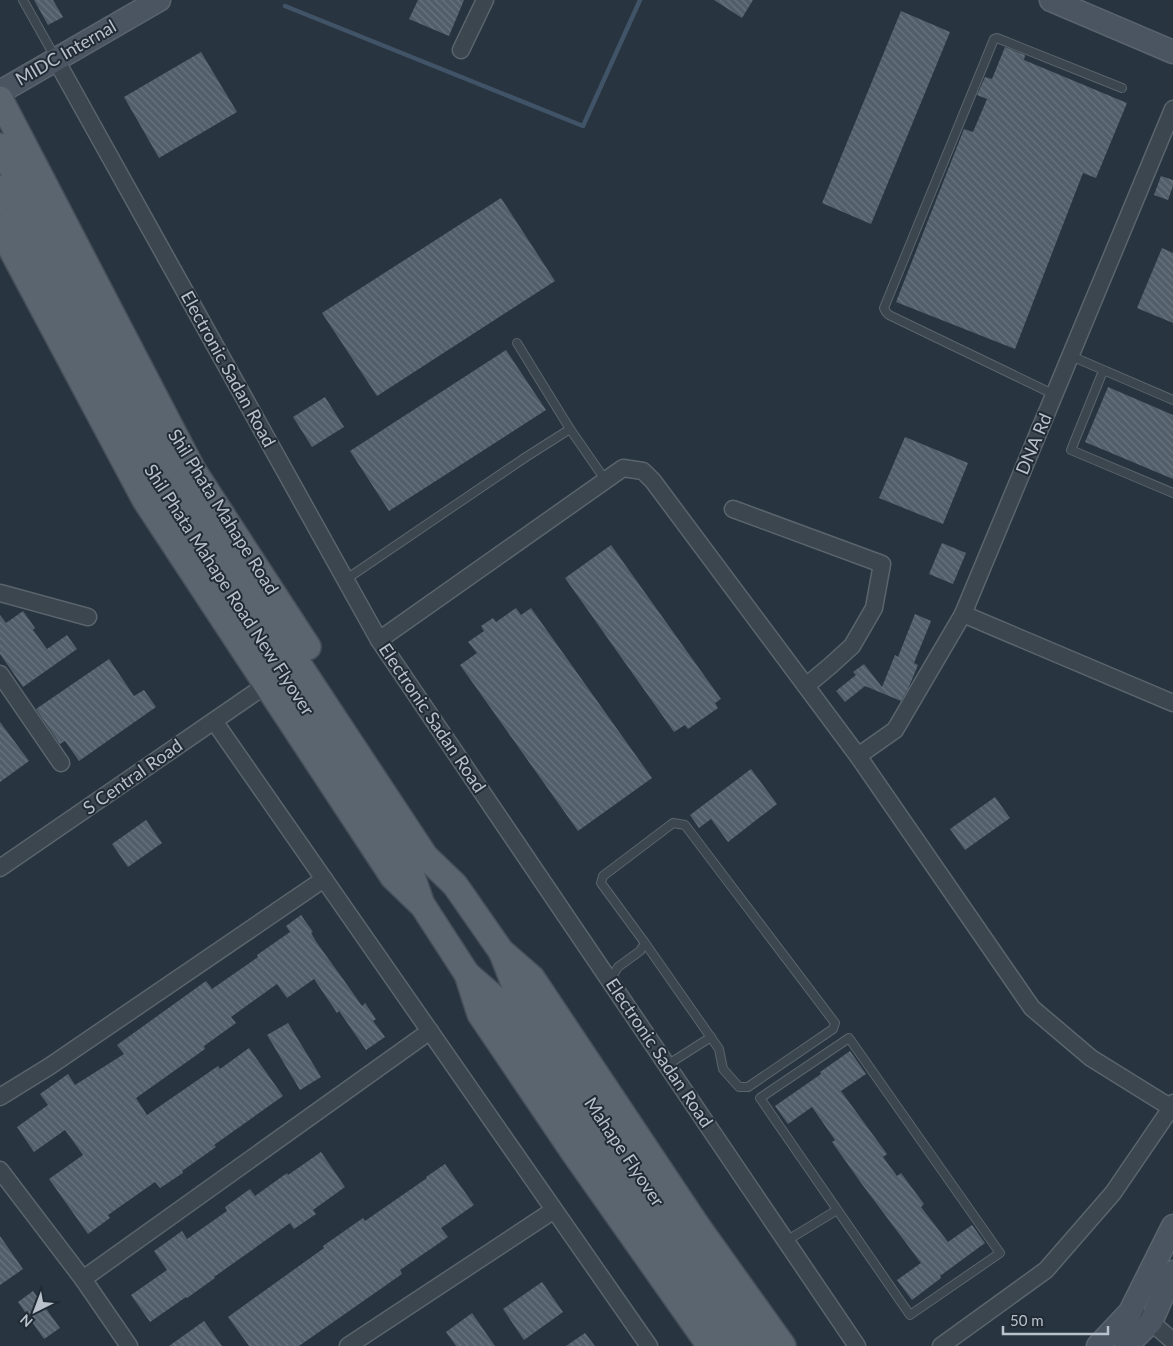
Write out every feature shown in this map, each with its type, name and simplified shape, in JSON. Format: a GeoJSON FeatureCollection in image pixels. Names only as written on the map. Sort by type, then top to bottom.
{"type":"FeatureCollection","features":[{"type":"Feature","properties":{"kind":"main road","name":"Shil Phata Mahape Road"},"geometry":{"type":"LineString","coordinates":[[0,99],[193,470],[439,848],[455,885]]}},
{"type":"Feature","properties":{"kind":"main road","name":"Shil Phata Mahape Road New Flyover"},"geometry":{"type":"LineString","coordinates":[[0,146],[177,480],[417,862],[423,906]]}},
{"type":"Feature","properties":{"kind":"main road","name":"Shil Phata Mahape Road New Flyover"},"geometry":{"type":"LineString","coordinates":[[0,188],[161,490],[417,862],[455,885]]}},
{"type":"Feature","properties":{"kind":"main road"},"geometry":{"type":"LineString","coordinates":[[0,228],[145,500],[392,877],[423,906],[467,974],[480,1014],[574,1153],[710,1346]]}},
{"type":"Feature","properties":{"kind":"main road"},"geometry":{"type":"LineString","coordinates":[[455,885],[501,951],[532,978],[698,1227],[783,1346]]}},
{"type":"Feature","properties":{"kind":"main road","name":"Mahape Flyover"},"geometry":{"type":"LineString","coordinates":[[501,951],[507,995],[661,1244],[735,1346]]}},
{"type":"Feature","properties":{"kind":"main road","name":"Mahape Flyover"},"geometry":{"type":"LineString","coordinates":[[467,974],[507,995],[759,1346]]}},
{"type":"Feature","properties":{"kind":"street","name":"MIDC Internal"},"geometry":{"type":"LineString","coordinates":[[0,92],[158,0]]}},
{"type":"Feature","properties":{"kind":"street"},"geometry":{"type":"LineString","coordinates":[[461,50],[485,0]]}},
{"type":"Feature","properties":{"kind":"street"},"geometry":{"type":"LineString","coordinates":[[1051,0],[1173,52]]}},
{"type":"Feature","properties":{"kind":"street","name":"Electronic Sadan Road"},"geometry":{"type":"LineString","coordinates":[[56,60],[379,640],[857,1346]]}},
{"type":"Feature","properties":{"kind":"street","name":"DNA Rd"},"geometry":{"type":"LineString","coordinates":[[858,756],[895,730],[963,614],[1173,109]]}},
{"type":"Feature","properties":{"kind":"street"},"geometry":{"type":"LineString","coordinates":[[379,640],[623,468],[643,471],[653,481],[858,756],[1032,1008],[1091,1058],[1172,1107],[1113,1193],[1046,1270],[941,1346]]}},
{"type":"Feature","properties":{"kind":"street"},"geometry":{"type":"LineString","coordinates":[[733,510],[882,564],[874,608],[852,646],[806,686]]}},
{"type":"Feature","properties":{"kind":"street"},"geometry":{"type":"LineString","coordinates":[[0,593],[88,617]]}},
{"type":"Feature","properties":{"kind":"street"},"geometry":{"type":"LineString","coordinates":[[963,614],[1173,703]]}},
{"type":"Feature","properties":{"kind":"street"},"geometry":{"type":"LineString","coordinates":[[0,674],[61,763]]}},
{"type":"Feature","properties":{"kind":"street","name":"S Central Road"},"geometry":{"type":"LineString","coordinates":[[0,868],[266,685]]}},
{"type":"Feature","properties":{"kind":"street"},"geometry":{"type":"LineString","coordinates":[[214,721],[649,1346]]}},
{"type":"Feature","properties":{"kind":"street"},"geometry":{"type":"LineString","coordinates":[[0,1097],[50,1066],[324,879]]}},
{"type":"Feature","properties":{"kind":"street"},"geometry":{"type":"LineString","coordinates":[[83,1279],[430,1032]]}},
{"type":"Feature","properties":{"kind":"street"},"geometry":{"type":"LineString","coordinates":[[0,1170],[83,1279],[128,1346]]}},
{"type":"Feature","properties":{"kind":"street"},"geometry":{"type":"LineString","coordinates":[[348,1346],[554,1210]]}},
{"type":"Feature","properties":{"kind":"street"},"geometry":{"type":"LineString","coordinates":[[1098,1346],[1130,1312],[1173,1226]]}},
{"type":"Feature","properties":{"kind":"street"},"geometry":{"type":"LineString","coordinates":[[1126,1346],[1151,1322],[1173,1272]]}},
{"type":"Feature","properties":{"kind":"street"},"geometry":{"type":"LineString","coordinates":[[1130,1312],[1151,1322],[1173,1341]]}},
{"type":"Feature","properties":{"kind":"lane"},"geometry":{"type":"LineString","coordinates":[[23,0],[56,60]]}},
{"type":"Feature","properties":{"kind":"lane"},"geometry":{"type":"LineString","coordinates":[[1054,395],[889,315],[884,308],[994,39],[997,38],[1122,88]]}},
{"type":"Feature","properties":{"kind":"lane"},"geometry":{"type":"LineString","coordinates":[[517,343],[570,429],[606,481]]}},
{"type":"Feature","properties":{"kind":"lane"},"geometry":{"type":"LineString","coordinates":[[1070,356],[1173,400]]}},
{"type":"Feature","properties":{"kind":"lane"},"geometry":{"type":"LineString","coordinates":[[1104,371],[1071,450],[1173,493]]}},
{"type":"Feature","properties":{"kind":"lane"},"geometry":{"type":"LineString","coordinates":[[345,580],[570,429]]}},
{"type":"Feature","properties":{"kind":"lane"},"geometry":{"type":"LineString","coordinates":[[673,823],[685,826],[835,1023],[833,1029],[748,1087],[740,1087],[723,1069],[719,1049],[646,943],[602,883],[603,876],[673,823]]}},
{"type":"Feature","properties":{"kind":"lane"},"geometry":{"type":"LineString","coordinates":[[610,980],[618,967],[640,951],[646,943]]}},
{"type":"Feature","properties":{"kind":"lane"},"geometry":{"type":"LineString","coordinates":[[667,1065],[711,1037]]}},
{"type":"Feature","properties":{"kind":"lane"},"geometry":{"type":"LineString","coordinates":[[849,1038],[1000,1253],[910,1315],[837,1210],[760,1098],[849,1038]]}},
{"type":"Feature","properties":{"kind":"lane"},"geometry":{"type":"LineString","coordinates":[[786,1241],[837,1210]]}},
{"type":"Feature","properties":{"kind":"building"},"geometry":{"type":"Polygon","coordinates":[[[34,0],[53,0],[63,17],[48,25],[34,0]]]}},
{"type":"Feature","properties":{"kind":"building"},"geometry":{"type":"Polygon","coordinates":[[[418,0],[464,0],[449,36],[409,19],[418,0]]]}},
{"type":"Feature","properties":{"kind":"building"},"geometry":{"type":"Polygon","coordinates":[[[714,0],[753,0],[742,18],[714,0]]]}},
{"type":"Feature","properties":{"kind":"building"},"geometry":{"type":"Polygon","coordinates":[[[901,11],[950,32],[871,224],[822,203],[901,11]]]}},
{"type":"Feature","properties":{"kind":"building"},"geometry":{"type":"Polygon","coordinates":[[[1005,47],[1025,55],[1024,60],[1127,103],[1096,178],[1083,173],[1015,349],[896,302],[964,129],[973,132],[987,99],[977,95],[985,77],[992,79],[1005,47]]]}},
{"type":"Feature","properties":{"kind":"building"},"geometry":{"type":"Polygon","coordinates":[[[201,52],[237,112],[159,158],[124,97],[201,52]]]}},
{"type":"Feature","properties":{"kind":"building"},"geometry":{"type":"Polygon","coordinates":[[[1161,176],[1173,180],[1168,200],[1154,195],[1161,176]]]}},
{"type":"Feature","properties":{"kind":"building"},"geometry":{"type":"Polygon","coordinates":[[[501,198],[555,281],[377,396],[322,313],[501,198]]]}},
{"type":"Feature","properties":{"kind":"building"},"geometry":{"type":"Polygon","coordinates":[[[1162,248],[1173,253],[1173,323],[1137,308],[1162,248]]]}},
{"type":"Feature","properties":{"kind":"building"},"geometry":{"type":"Polygon","coordinates":[[[506,350],[546,410],[389,511],[350,451],[506,350]]]}},
{"type":"Feature","properties":{"kind":"building"},"geometry":{"type":"Polygon","coordinates":[[[1108,387],[1173,415],[1173,479],[1085,442],[1108,387]]]}},
{"type":"Feature","properties":{"kind":"building"},"geometry":{"type":"Polygon","coordinates":[[[325,397],[344,427],[312,447],[293,417],[325,397]]]}},
{"type":"Feature","properties":{"kind":"building"},"geometry":{"type":"Polygon","coordinates":[[[905,437],[968,463],[943,524],[879,498],[905,437]]]}},
{"type":"Feature","properties":{"kind":"building"},"geometry":{"type":"Polygon","coordinates":[[[942,543],[966,553],[953,584],[929,574],[942,543]]]}},
{"type":"Feature","properties":{"kind":"building"},"geometry":{"type":"Polygon","coordinates":[[[611,545],[721,699],[715,703],[718,708],[688,729],[685,725],[674,732],[565,578],[611,545]]]}},
{"type":"Feature","properties":{"kind":"building"},"geometry":{"type":"Polygon","coordinates":[[[516,608],[521,615],[531,608],[652,778],[578,831],[460,665],[477,653],[468,642],[484,631],[481,626],[493,618],[496,622],[516,608]]]}},
{"type":"Feature","properties":{"kind":"building"},"geometry":{"type":"Polygon","coordinates":[[[23,611],[35,628],[33,630],[47,649],[67,635],[77,649],[23,687],[0,654],[0,615],[6,623],[23,611]]]}},
{"type":"Feature","properties":{"kind":"building"},"geometry":{"type":"Polygon","coordinates":[[[915,614],[931,621],[914,663],[918,665],[901,701],[865,686],[845,702],[836,691],[856,675],[853,672],[864,664],[882,687],[895,655],[898,657],[915,614]]]}},
{"type":"Feature","properties":{"kind":"building"},"geometry":{"type":"Polygon","coordinates":[[[109,659],[134,696],[144,690],[156,707],[79,761],[65,741],[60,744],[36,709],[109,659]]]}},
{"type":"Feature","properties":{"kind":"building"},"geometry":{"type":"Polygon","coordinates":[[[0,722],[29,761],[0,782],[0,722]]]}},
{"type":"Feature","properties":{"kind":"building"},"geometry":{"type":"Polygon","coordinates":[[[751,769],[777,804],[728,842],[711,819],[699,828],[690,815],[751,769]]]}},
{"type":"Feature","properties":{"kind":"building"},"geometry":{"type":"Polygon","coordinates":[[[995,797],[1010,818],[965,850],[950,829],[995,797]]]}},
{"type":"Feature","properties":{"kind":"building"},"geometry":{"type":"Polygon","coordinates":[[[146,820],[162,843],[128,867],[112,844],[146,820]]]}},
{"type":"Feature","properties":{"kind":"building"},"geometry":{"type":"Polygon","coordinates":[[[301,915],[313,932],[311,933],[317,943],[362,1006],[365,1003],[376,1019],[373,1021],[385,1037],[366,1050],[339,1011],[337,1013],[314,979],[287,998],[277,984],[231,1017],[236,1023],[204,1046],[205,1049],[136,1098],[147,1115],[218,1066],[220,1069],[249,1048],[283,1096],[214,1145],[216,1147],[182,1171],[183,1173],[160,1188],[155,1182],[108,1215],[110,1218],[88,1234],[49,1179],[83,1155],[65,1130],[34,1152],[17,1127],[48,1105],[40,1094],[68,1074],[75,1085],[124,1054],[117,1045],[206,981],[212,989],[258,957],[257,955],[290,932],[286,926],[301,915]]]}},
{"type":"Feature","properties":{"kind":"building"},"geometry":{"type":"Polygon","coordinates":[[[288,1023],[321,1077],[300,1090],[267,1035],[288,1023]]]}},
{"type":"Feature","properties":{"kind":"building"},"geometry":{"type":"Polygon","coordinates":[[[850,1051],[866,1074],[841,1091],[887,1154],[883,1157],[897,1176],[901,1173],[924,1204],[921,1207],[948,1242],[972,1225],[985,1243],[940,1276],[941,1278],[912,1300],[897,1280],[921,1263],[832,1142],[835,1140],[812,1107],[788,1124],[775,1106],[850,1051]]]}},
{"type":"Feature","properties":{"kind":"building"},"geometry":{"type":"Polygon","coordinates":[[[321,1152],[345,1187],[313,1210],[316,1214],[294,1229],[290,1223],[187,1298],[150,1322],[131,1295],[167,1270],[154,1251],[182,1231],[187,1239],[227,1211],[225,1207],[250,1189],[255,1196],[321,1152]]]}},
{"type":"Feature","properties":{"kind":"building"},"geometry":{"type":"Polygon","coordinates":[[[445,1164],[474,1205],[441,1228],[448,1237],[400,1270],[402,1274],[299,1346],[249,1346],[228,1317],[324,1248],[323,1246],[363,1218],[365,1221],[445,1164]]]}},
{"type":"Feature","properties":{"kind":"building"},"geometry":{"type":"Polygon","coordinates":[[[0,1236],[23,1269],[0,1285],[0,1236]]]}},
{"type":"Feature","properties":{"kind":"building"},"geometry":{"type":"Polygon","coordinates":[[[542,1282],[563,1312],[524,1340],[503,1309],[542,1282]]]}},
{"type":"Feature","properties":{"kind":"building"},"geometry":{"type":"Polygon","coordinates":[[[33,1291],[60,1328],[44,1339],[18,1302],[33,1291]]]}},
{"type":"Feature","properties":{"kind":"building"},"geometry":{"type":"Polygon","coordinates":[[[472,1313],[495,1346],[456,1346],[446,1332],[472,1313]]]}},
{"type":"Feature","properties":{"kind":"building"},"geometry":{"type":"Polygon","coordinates":[[[204,1321],[222,1346],[169,1346],[204,1321]]]}},
{"type":"Feature","properties":{"kind":"building"},"geometry":{"type":"Polygon","coordinates":[[[585,1333],[595,1346],[566,1346],[585,1333]]]}},
{"type":"Feature","properties":{"kind":"waterway"},"geometry":{"type":"LineString","coordinates":[[285,6],[583,126],[640,0]]}}]}
